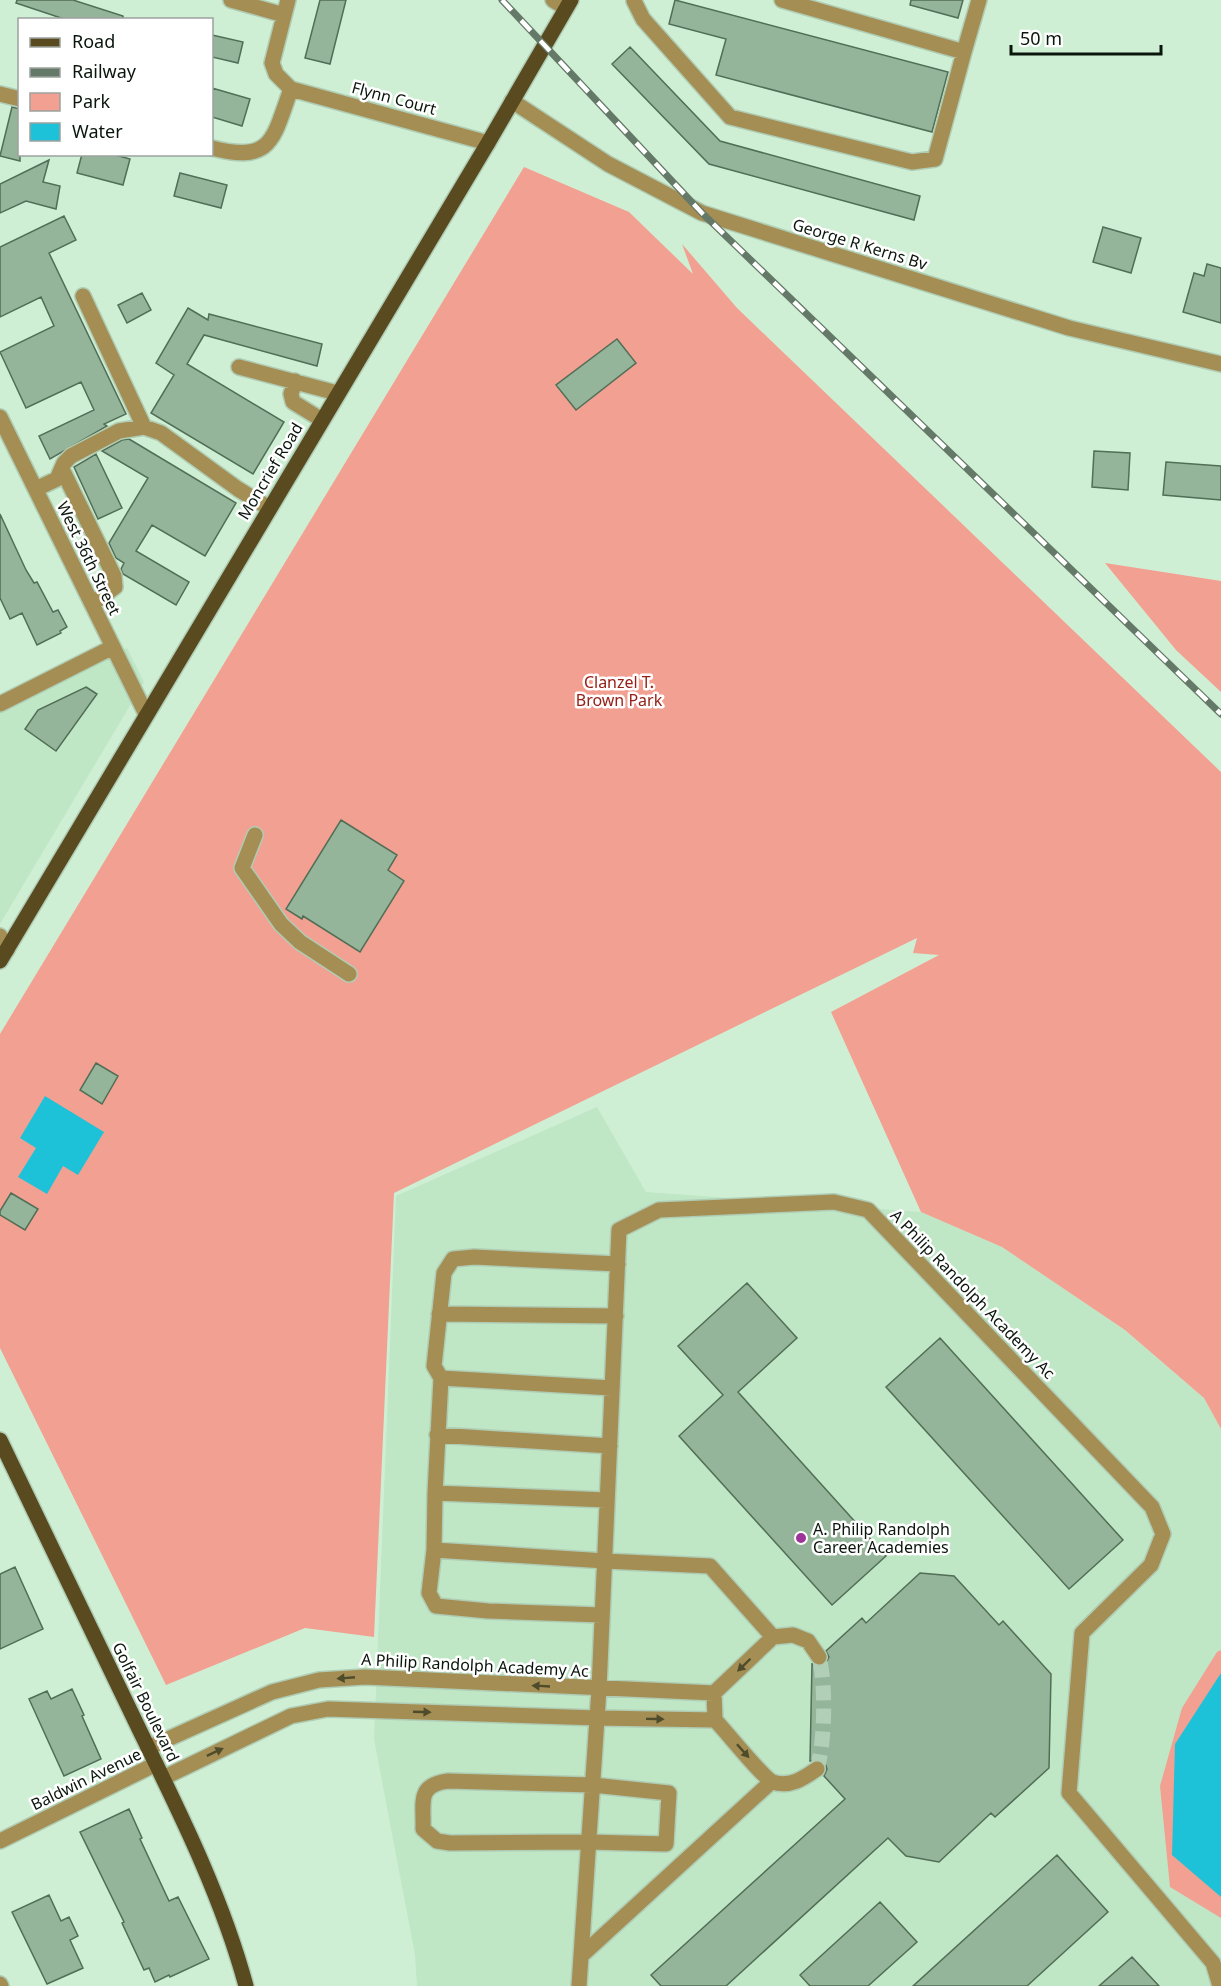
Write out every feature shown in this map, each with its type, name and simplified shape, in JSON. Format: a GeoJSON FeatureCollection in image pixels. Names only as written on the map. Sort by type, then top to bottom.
{"type":"FeatureCollection","features":[{"type":"Feature","properties":{"kind":"main road","name":"Moncrief Road"},"geometry":{"type":"LineString","coordinates":[[2,949],[146,714],[568,4]]}},
{"type":"Feature","properties":{"kind":"main road","name":"Golfair Boulevard"},"geometry":{"type":"LineString","coordinates":[[0,1440],[207,1875],[246,1986]]}},
{"type":"Feature","properties":{"kind":"street"},"geometry":{"type":"LineString","coordinates":[[213,148],[233,154],[246,154],[266,146],[273,137],[291,89],[276,74],[272,63],[286,7],[231,0]]}},
{"type":"Feature","properties":{"kind":"street"},"geometry":{"type":"LineString","coordinates":[[553,0],[568,4]]}},
{"type":"Feature","properties":{"kind":"street"},"geometry":{"type":"LineString","coordinates":[[634,0],[643,19],[730,117],[912,162],[934,159],[979,0]]}},
{"type":"Feature","properties":{"kind":"street"},"geometry":{"type":"LineString","coordinates":[[782,0],[964,52]]}},
{"type":"Feature","properties":{"kind":"street","name":"Flynn Court"},"geometry":{"type":"LineString","coordinates":[[291,89],[488,142]]}},
{"type":"Feature","properties":{"kind":"street"},"geometry":{"type":"LineString","coordinates":[[0,94],[18,98]]}},
{"type":"Feature","properties":{"kind":"street","name":"George R Kerns Bv"},"geometry":{"type":"LineString","coordinates":[[512,100],[608,164],[702,213],[1069,328],[1221,364]]}},
{"type":"Feature","properties":{"kind":"street"},"geometry":{"type":"LineString","coordinates":[[83,296],[144,427]]}},
{"type":"Feature","properties":{"kind":"street"},"geometry":{"type":"LineString","coordinates":[[239,367],[337,393]]}},
{"type":"Feature","properties":{"kind":"street"},"geometry":{"type":"LineString","coordinates":[[295,381],[291,394],[293,402],[322,420]]}},
{"type":"Feature","properties":{"kind":"street","name":"West 36th Street"},"geometry":{"type":"LineString","coordinates":[[0,417],[146,714]]}},
{"type":"Feature","properties":{"kind":"street"},"geometry":{"type":"LineString","coordinates":[[36,489],[57,478],[64,463],[71,456],[119,431],[144,427],[161,433],[238,489],[269,508]]}},
{"type":"Feature","properties":{"kind":"street"},"geometry":{"type":"LineString","coordinates":[[62,469],[114,576],[116,587],[92,604]]}},
{"type":"Feature","properties":{"kind":"street"},"geometry":{"type":"LineString","coordinates":[[0,704],[112,647]]}},
{"type":"Feature","properties":{"kind":"street"},"geometry":{"type":"LineString","coordinates":[[255,835],[242,868],[281,924],[300,942],[349,974]]}},
{"type":"Feature","properties":{"kind":"street","name":"A Philip Randolph Academy Ac"},"geometry":{"type":"LineString","coordinates":[[148,1748],[272,1692],[320,1680],[365,1677],[599,1689],[619,1230],[659,1210],[834,1202],[868,1210],[1152,1507],[1163,1534],[1151,1565],[1082,1633],[1069,1793],[1213,1963],[1220,1986]]}},
{"type":"Feature","properties":{"kind":"street"},"geometry":{"type":"LineString","coordinates":[[602,1616],[488,1611],[436,1606],[429,1593],[434,1550],[441,1378],[434,1366],[444,1273],[453,1259],[474,1257],[618,1264]]}},
{"type":"Feature","properties":{"kind":"street"},"geometry":{"type":"LineString","coordinates":[[439,1314],[616,1316]]}},
{"type":"Feature","properties":{"kind":"street"},"geometry":{"type":"LineString","coordinates":[[441,1378],[612,1388]]}},
{"type":"Feature","properties":{"kind":"street"},"geometry":{"type":"LineString","coordinates":[[438,1435],[610,1446]]}},
{"type":"Feature","properties":{"kind":"street"},"geometry":{"type":"LineString","coordinates":[[435,1493],[608,1500]]}},
{"type":"Feature","properties":{"kind":"street"},"geometry":{"type":"LineString","coordinates":[[434,1550],[710,1566],[773,1637]]}},
{"type":"Feature","properties":{"kind":"street"},"geometry":{"type":"LineString","coordinates":[[579,1986],[599,1689],[714,1693],[773,1637],[792,1635],[808,1641],[819,1657]]}},
{"type":"Feature","properties":{"kind":"street"},"geometry":{"type":"LineString","coordinates":[[714,1693],[715,1720],[771,1782],[786,1784],[802,1780],[817,1769]]}},
{"type":"Feature","properties":{"kind":"street"},"geometry":{"type":"LineString","coordinates":[[159,1771],[291,1716],[328,1709],[715,1720]]}},
{"type":"Feature","properties":{"kind":"street","name":"Baldwin Avenue"},"geometry":{"type":"LineString","coordinates":[[0,1841],[159,1771]]}},
{"type":"Feature","properties":{"kind":"street"},"geometry":{"type":"LineString","coordinates":[[666,1844],[669,1793],[593,1785],[448,1781],[429,1786],[424,1792],[423,1829],[436,1841],[450,1843],[666,1844],[683,1862]]}},
{"type":"Feature","properties":{"kind":"street"},"geometry":{"type":"LineString","coordinates":[[581,1956],[771,1782]]}},
{"type":"Feature","properties":{"kind":"shaded area"},"geometry":{"type":"Polygon","coordinates":[[[127,648],[144,682],[0,924],[0,713],[127,648]]]}},
{"type":"Feature","properties":{"kind":"shaded area","name":"A. Philip Randolph Career Academies"},"geometry":{"type":"Polygon","coordinates":[[[597,1107],[646,1192],[921,1212],[1002,1247],[1125,1330],[1204,1398],[1221,1429],[1221,1986],[417,1986],[415,1955],[374,1739],[396,1196],[597,1107]]]}},
{"type":"Feature","properties":{"kind":"green space","name":"Clanzel T. Brown Park"},"geometry":{"type":"Polygon","coordinates":[[[524,167],[629,212],[693,274],[682,244],[737,308],[1221,772],[1221,1429],[1204,1398],[1125,1330],[1002,1247],[921,1212],[831,1012],[939,955],[913,953],[917,938],[394,1193],[374,1637],[305,1628],[166,1685],[0,1348],[0,1034],[524,167]]]}},
{"type":"Feature","properties":{"kind":"green space"},"geometry":{"type":"Polygon","coordinates":[[[1105,563],[1221,581],[1221,692],[1176,650],[1105,563]]]}},
{"type":"Feature","properties":{"kind":"green space"},"geometry":{"type":"Polygon","coordinates":[[[1221,1650],[1221,1918],[1170,1887],[1160,1786],[1182,1708],[1217,1652],[1221,1650]]]}},
{"type":"Feature","properties":{"kind":"water"},"geometry":{"type":"Polygon","coordinates":[[[45,1096],[104,1132],[78,1175],[63,1166],[47,1194],[18,1177],[36,1148],[20,1138],[45,1096]]]}},
{"type":"Feature","properties":{"kind":"water"},"geometry":{"type":"Polygon","coordinates":[[[1221,1673],[1221,1897],[1172,1855],[1175,1744],[1221,1673]]]}},
{"type":"Feature","properties":{"kind":"building"},"geometry":{"type":"Polygon","coordinates":[[[17,0],[73,0],[123,16],[123,18],[61,18],[16,3],[17,0]]]}},
{"type":"Feature","properties":{"kind":"building"},"geometry":{"type":"Polygon","coordinates":[[[320,0],[346,0],[330,64],[305,58],[320,0]]]}},
{"type":"Feature","properties":{"kind":"building"},"geometry":{"type":"Polygon","coordinates":[[[675,0],[948,72],[932,132],[716,75],[726,39],[669,24],[675,0]]]}},
{"type":"Feature","properties":{"kind":"building"},"geometry":{"type":"Polygon","coordinates":[[[911,0],[963,0],[958,18],[910,5],[911,0]]]}},
{"type":"Feature","properties":{"kind":"building"},"geometry":{"type":"Polygon","coordinates":[[[213,35],[243,42],[238,63],[213,57],[213,35]]]}},
{"type":"Feature","properties":{"kind":"building"},"geometry":{"type":"Polygon","coordinates":[[[630,47],[720,141],[920,196],[914,220],[709,164],[612,64],[630,47]]]}},
{"type":"Feature","properties":{"kind":"building"},"geometry":{"type":"Polygon","coordinates":[[[213,88],[250,99],[242,126],[213,117],[213,88]]]}},
{"type":"Feature","properties":{"kind":"building"},"geometry":{"type":"Polygon","coordinates":[[[12,107],[18,108],[18,156],[20,156],[20,161],[0,156],[12,107]]]}},
{"type":"Feature","properties":{"kind":"building"},"geometry":{"type":"Polygon","coordinates":[[[81,156],[119,156],[130,159],[123,185],[77,173],[81,156]]]}},
{"type":"Feature","properties":{"kind":"building"},"geometry":{"type":"Polygon","coordinates":[[[49,160],[43,182],[60,186],[56,209],[26,201],[0,213],[0,184],[49,160]]]}},
{"type":"Feature","properties":{"kind":"building"},"geometry":{"type":"Polygon","coordinates":[[[180,173],[227,185],[221,208],[174,196],[180,173]]]}},
{"type":"Feature","properties":{"kind":"building"},"geometry":{"type":"Polygon","coordinates":[[[64,216],[76,240],[49,253],[126,414],[104,424],[107,426],[50,459],[39,436],[94,410],[81,382],[26,408],[0,352],[54,326],[41,297],[0,317],[0,247],[64,216]]]}},
{"type":"Feature","properties":{"kind":"building"},"geometry":{"type":"Polygon","coordinates":[[[1103,227],[1141,238],[1131,273],[1093,262],[1103,227]]]}},
{"type":"Feature","properties":{"kind":"building"},"geometry":{"type":"Polygon","coordinates":[[[1207,264],[1221,268],[1221,323],[1183,312],[1194,273],[1204,276],[1207,264]]]}},
{"type":"Feature","properties":{"kind":"building"},"geometry":{"type":"Polygon","coordinates":[[[142,293],[151,310],[127,323],[118,305],[142,293]]]}},
{"type":"Feature","properties":{"kind":"building"},"geometry":{"type":"Polygon","coordinates":[[[188,308],[208,320],[209,314],[322,344],[317,366],[204,335],[187,364],[284,422],[253,474],[151,413],[174,375],[156,363],[188,308]]]}},
{"type":"Feature","properties":{"kind":"building"},"geometry":{"type":"Polygon","coordinates":[[[617,339],[636,363],[576,410],[556,385],[617,339]]]}},
{"type":"Feature","properties":{"kind":"building"},"geometry":{"type":"Polygon","coordinates":[[[129,439],[236,503],[205,556],[152,525],[136,551],[189,582],[176,605],[123,574],[121,569],[124,563],[116,558],[109,543],[148,478],[102,451],[122,440],[129,439]]]}},
{"type":"Feature","properties":{"kind":"building"},"geometry":{"type":"Polygon","coordinates":[[[1094,451],[1130,453],[1128,490],[1092,487],[1094,451]]]}},
{"type":"Feature","properties":{"kind":"building"},"geometry":{"type":"Polygon","coordinates":[[[96,454],[122,508],[98,519],[74,467],[96,454]]]}},
{"type":"Feature","properties":{"kind":"building"},"geometry":{"type":"Polygon","coordinates":[[[1166,462],[1221,466],[1221,500],[1163,495],[1166,462]]]}},
{"type":"Feature","properties":{"kind":"building"},"geometry":{"type":"Polygon","coordinates":[[[0,514],[26,570],[34,583],[37,582],[53,612],[58,610],[67,627],[60,631],[61,633],[37,645],[22,613],[10,619],[0,598],[0,514]]]}},
{"type":"Feature","properties":{"kind":"building"},"geometry":{"type":"Polygon","coordinates":[[[86,687],[97,694],[56,751],[25,729],[38,710],[86,687]]]}},
{"type":"Feature","properties":{"kind":"building"},"geometry":{"type":"Polygon","coordinates":[[[341,820],[397,855],[388,870],[404,881],[360,952],[303,916],[302,919],[286,909],[341,820]]]}},
{"type":"Feature","properties":{"kind":"building"},"geometry":{"type":"Polygon","coordinates":[[[96,1063],[118,1076],[102,1104],[80,1090],[96,1063]]]}},
{"type":"Feature","properties":{"kind":"building"},"geometry":{"type":"Polygon","coordinates":[[[11,1193],[38,1209],[25,1230],[0,1215],[11,1193]]]}},
{"type":"Feature","properties":{"kind":"building"},"geometry":{"type":"Polygon","coordinates":[[[747,1283],[797,1338],[738,1392],[886,1556],[832,1605],[679,1436],[723,1395],[678,1346],[747,1283]]]}},
{"type":"Feature","properties":{"kind":"building"},"geometry":{"type":"Polygon","coordinates":[[[940,1338],[1123,1540],[1069,1589],[886,1387],[940,1338]]]}},
{"type":"Feature","properties":{"kind":"building"},"geometry":{"type":"Polygon","coordinates":[[[15,1567],[43,1629],[0,1649],[0,1574],[15,1567]]]}},
{"type":"Feature","properties":{"kind":"building"},"geometry":{"type":"Polygon","coordinates":[[[920,1573],[954,1576],[999,1625],[1003,1621],[1051,1674],[1049,1768],[995,1817],[991,1813],[939,1862],[906,1856],[888,1838],[726,1986],[661,1986],[651,1975],[845,1799],[824,1776],[827,1769],[825,1763],[817,1759],[810,1761],[812,1664],[819,1667],[825,1665],[829,1657],[826,1651],[862,1618],[866,1623],[920,1573]]]}},
{"type":"Feature","properties":{"kind":"building"},"geometry":{"type":"Polygon","coordinates":[[[72,1689],[101,1759],[64,1776],[29,1699],[47,1691],[51,1699],[72,1689]]]}},
{"type":"Feature","properties":{"kind":"building"},"geometry":{"type":"Polygon","coordinates":[[[129,1809],[142,1838],[140,1839],[169,1901],[178,1897],[209,1959],[155,1982],[149,1968],[144,1970],[122,1923],[124,1922],[80,1832],[129,1809]]]}},
{"type":"Feature","properties":{"kind":"building"},"geometry":{"type":"Polygon","coordinates":[[[1057,1855],[1108,1912],[1027,1986],[913,1986],[1057,1855]]]}},
{"type":"Feature","properties":{"kind":"building"},"geometry":{"type":"Polygon","coordinates":[[[49,1895],[61,1921],[69,1917],[78,1936],[70,1940],[83,1968],[47,1984],[12,1912],[49,1895]]]}},
{"type":"Feature","properties":{"kind":"building"},"geometry":{"type":"Polygon","coordinates":[[[880,1902],[917,1942],[868,1986],[810,1986],[800,1975],[880,1902]]]}},
{"type":"Feature","properties":{"kind":"building"},"geometry":{"type":"Polygon","coordinates":[[[1132,1957],[1159,1986],[1099,1986],[1132,1957]]]}},
{"type":"Feature","properties":{"kind":"tunnel"},"geometry":{"type":"LineString","coordinates":[[817,1769],[822,1744],[824,1713],[819,1657]]}},
{"type":"Feature","properties":{"kind":"railway"},"geometry":{"type":"LineString","coordinates":[[502,0],[702,213],[1221,714]]}},
{"type":"Feature","properties":{"kind":"place","name":"A. Philip Randolph Career Academies"},"geometry":{"type":"Point","coordinates":[801,1538]}}]}
